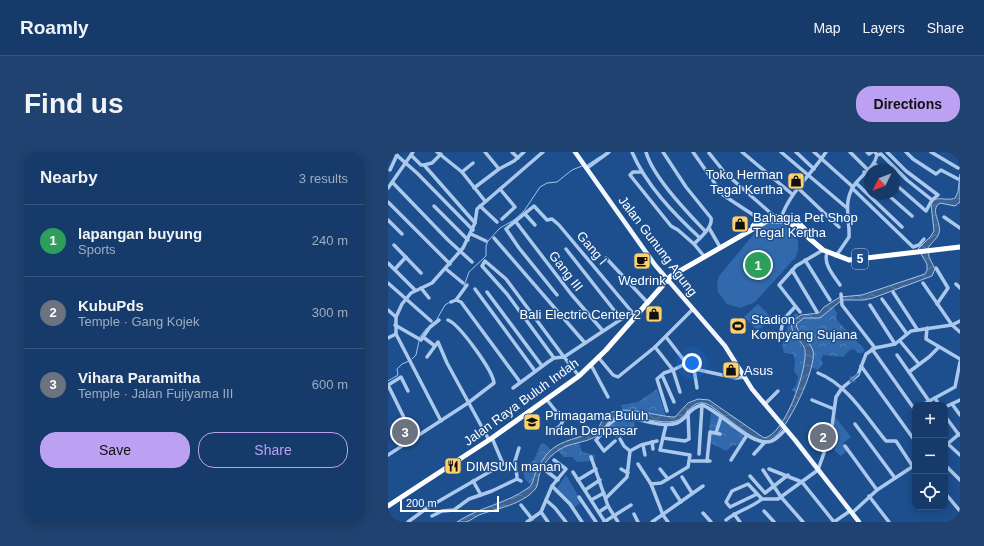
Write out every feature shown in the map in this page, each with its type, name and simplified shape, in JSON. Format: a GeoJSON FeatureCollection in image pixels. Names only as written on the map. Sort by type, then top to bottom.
{"type":"FeatureCollection","features":[{"type":"Feature","properties":{"kind":"highway","name":"5"},"geometry":{"type":"LineString","coordinates":[[752,229],[761,220],[774,216],[797,223],[808,234],[810,239],[825,252],[849,260],[960,247]]}},
{"type":"Feature","properties":{"kind":"highway","name":"5"},"geometry":{"type":"LineString","coordinates":[[667,279],[752,229],[767,221],[781,218]]}},
{"type":"Feature","properties":{"kind":"highway","name":"Jalan Raya Buluh Indah"},"geometry":{"type":"LineString","coordinates":[[388,506],[490,439],[579,376],[598,357],[633,314],[647,302],[667,279]]}},
{"type":"Feature","properties":{"kind":"main road","name":"Jalan Gunung Agung"},"geometry":{"type":"LineString","coordinates":[[575,152],[667,279],[725,346],[744,378],[859,522]]}},
{"type":"Feature","properties":{"kind":"street"},"geometry":{"type":"LineString","coordinates":[[393,152],[405,162],[472,232],[486,241]]}},
{"type":"Feature","properties":{"kind":"street"},"geometry":{"type":"LineString","coordinates":[[437,152],[462,172],[485,201]]}},
{"type":"Feature","properties":{"kind":"street"},"geometry":{"type":"LineString","coordinates":[[485,152],[499,169]]}},
{"type":"Feature","properties":{"kind":"street"},"geometry":{"type":"LineString","coordinates":[[512,152],[518,158]]}},
{"type":"Feature","properties":{"kind":"street"},"geometry":{"type":"LineString","coordinates":[[474,188],[499,169],[509,165],[524,152]]}},
{"type":"Feature","properties":{"kind":"street"},"geometry":{"type":"LineString","coordinates":[[441,421],[396,334],[396,317],[405,299],[415,290],[432,283],[460,251],[468,240],[476,223],[476,212],[480,206],[543,152]]}},
{"type":"Feature","properties":{"kind":"street"},"geometry":{"type":"LineString","coordinates":[[585,166],[609,152]]}},
{"type":"Feature","properties":{"kind":"street"},"geometry":{"type":"LineString","coordinates":[[632,152],[642,172],[675,214],[700,238]]}},
{"type":"Feature","properties":{"kind":"street"},"geometry":{"type":"LineString","coordinates":[[646,152],[649,161],[661,178],[705,231]]}},
{"type":"Feature","properties":{"kind":"street"},"geometry":{"type":"LineString","coordinates":[[663,152],[686,187],[710,216],[712,222],[709,228],[694,244]]}},
{"type":"Feature","properties":{"kind":"street"},"geometry":{"type":"LineString","coordinates":[[693,152],[723,195],[761,220]]}},
{"type":"Feature","properties":{"kind":"street"},"geometry":{"type":"LineString","coordinates":[[742,152],[792,194]]}},
{"type":"Feature","properties":{"kind":"street"},"geometry":{"type":"LineString","coordinates":[[781,152],[847,208]]}},
{"type":"Feature","properties":{"kind":"street"},"geometry":{"type":"LineString","coordinates":[[796,152],[814,169]]}},
{"type":"Feature","properties":{"kind":"street"},"geometry":{"type":"LineString","coordinates":[[814,152],[902,227]]}},
{"type":"Feature","properties":{"kind":"street"},"geometry":{"type":"LineString","coordinates":[[781,218],[792,194],[814,169],[826,152]]}},
{"type":"Feature","properties":{"kind":"street"},"geometry":{"type":"LineString","coordinates":[[850,152],[864,169]]}},
{"type":"Feature","properties":{"kind":"street"},"geometry":{"type":"LineString","coordinates":[[867,152],[870,154],[872,152]]}},
{"type":"Feature","properties":{"kind":"street"},"geometry":{"type":"LineString","coordinates":[[887,152],[906,171],[938,195],[932,200],[926,210],[900,188]]}},
{"type":"Feature","properties":{"kind":"street"},"geometry":{"type":"LineString","coordinates":[[906,152],[913,159],[936,174],[941,170],[958,179]]}},
{"type":"Feature","properties":{"kind":"street"},"geometry":{"type":"LineString","coordinates":[[931,152],[958,168]]}},
{"type":"Feature","properties":{"kind":"street"},"geometry":{"type":"LineString","coordinates":[[388,188],[412,153],[420,165],[424,165],[476,223]]}},
{"type":"Feature","properties":{"kind":"street"},"geometry":{"type":"LineString","coordinates":[[709,153],[725,173],[774,216]]}},
{"type":"Feature","properties":{"kind":"street"},"geometry":{"type":"LineString","coordinates":[[424,165],[432,163],[441,154]]}},
{"type":"Feature","properties":{"kind":"street"},"geometry":{"type":"LineString","coordinates":[[875,164],[876,154],[881,154],[910,183],[932,200]]}},
{"type":"Feature","properties":{"kind":"street"},"geometry":{"type":"LineString","coordinates":[[390,170],[397,155]]}},
{"type":"Feature","properties":{"kind":"street"},"geometry":{"type":"LineString","coordinates":[[462,172],[473,163]]}},
{"type":"Feature","properties":{"kind":"street"},"geometry":{"type":"LineString","coordinates":[[642,172],[633,172],[630,175],[671,226],[694,244],[704,256]]}},
{"type":"Feature","properties":{"kind":"street"},"geometry":{"type":"LineString","coordinates":[[836,256],[849,237],[847,208],[854,186],[864,174]]}},
{"type":"Feature","properties":{"kind":"street"},"geometry":{"type":"LineString","coordinates":[[392,183],[472,262]]}},
{"type":"Feature","properties":{"kind":"street"},"geometry":{"type":"LineString","coordinates":[[854,186],[913,247],[919,245],[924,239]]}},
{"type":"Feature","properties":{"kind":"street"},"geometry":{"type":"LineString","coordinates":[[797,187],[840,227]]}},
{"type":"Feature","properties":{"kind":"street"},"geometry":{"type":"LineString","coordinates":[[500,189],[515,207],[502,218]]}},
{"type":"Feature","properties":{"kind":"street"},"geometry":{"type":"LineString","coordinates":[[894,200],[912,216]]}},
{"type":"Feature","properties":{"kind":"street"},"geometry":{"type":"LineString","coordinates":[[388,202],[450,264]]}},
{"type":"Feature","properties":{"kind":"street"},"geometry":{"type":"LineString","coordinates":[[434,206],[468,240]]}},
{"type":"Feature","properties":{"kind":"street"},"geometry":{"type":"LineString","coordinates":[[480,206],[497,222]]}},
{"type":"Feature","properties":{"kind":"street","name":"Gang I"},"geometry":{"type":"LineString","coordinates":[[525,214],[532,206],[535,206],[546,220],[552,219],[559,225],[633,314]]}},
{"type":"Feature","properties":{"kind":"street"},"geometry":{"type":"LineString","coordinates":[[535,225],[525,214],[516,222],[507,227],[506,230],[557,295]]}},
{"type":"Feature","properties":{"kind":"street"},"geometry":{"type":"LineString","coordinates":[[944,217],[960,228]]}},
{"type":"Feature","properties":{"kind":"street"},"geometry":{"type":"LineString","coordinates":[[388,220],[402,234]]}},
{"type":"Feature","properties":{"kind":"street"},"geometry":{"type":"LineString","coordinates":[[956,225],[960,220]]}},
{"type":"Feature","properties":{"kind":"street","name":"Gang III"},"geometry":{"type":"LineString","coordinates":[[516,222],[571,294],[603,331]]}},
{"type":"Feature","properties":{"kind":"street"},"geometry":{"type":"LineString","coordinates":[[709,228],[720,247]]}},
{"type":"Feature","properties":{"kind":"street"},"geometry":{"type":"LineString","coordinates":[[494,238],[585,344]]}},
{"type":"Feature","properties":{"kind":"street"},"geometry":{"type":"LineString","coordinates":[[394,244],[421,273]]}},
{"type":"Feature","properties":{"kind":"street"},"geometry":{"type":"LineString","coordinates":[[566,249],[621,319]]}},
{"type":"Feature","properties":{"kind":"street"},"geometry":{"type":"LineString","coordinates":[[800,312],[779,286],[792,270],[805,260],[825,252],[828,266],[840,285]]}},
{"type":"Feature","properties":{"kind":"street"},"geometry":{"type":"LineString","coordinates":[[394,269],[406,257]]}},
{"type":"Feature","properties":{"kind":"street"},"geometry":{"type":"LineString","coordinates":[[606,258],[647,302]]}},
{"type":"Feature","properties":{"kind":"street"},"geometry":{"type":"LineString","coordinates":[[805,260],[830,300]]}},
{"type":"Feature","properties":{"kind":"street"},"geometry":{"type":"LineString","coordinates":[[554,358],[507,294],[482,266],[485,261],[506,279],[579,376]]}},
{"type":"Feature","properties":{"kind":"street"},"geometry":{"type":"LineString","coordinates":[[388,263],[415,290]]}},
{"type":"Feature","properties":{"kind":"street"},"geometry":{"type":"LineString","coordinates":[[446,268],[463,283]]}},
{"type":"Feature","properties":{"kind":"street"},"geometry":{"type":"LineString","coordinates":[[936,268],[948,288],[937,304]]}},
{"type":"Feature","properties":{"kind":"street"},"geometry":{"type":"LineString","coordinates":[[792,270],[817,312]]}},
{"type":"Feature","properties":{"kind":"street"},"geometry":{"type":"LineString","coordinates":[[388,283],[431,321]]}},
{"type":"Feature","properties":{"kind":"street"},"geometry":{"type":"LineString","coordinates":[[923,283],[952,325],[960,332]]}},
{"type":"Feature","properties":{"kind":"street"},"geometry":{"type":"LineString","coordinates":[[956,284],[960,288]]}},
{"type":"Feature","properties":{"kind":"street"},"geometry":{"type":"LineString","coordinates":[[451,302],[456,300],[467,285]]}},
{"type":"Feature","properties":{"kind":"street"},"geometry":{"type":"LineString","coordinates":[[421,288],[429,298]]}},
{"type":"Feature","properties":{"kind":"street"},"geometry":{"type":"LineString","coordinates":[[475,289],[535,370]]}},
{"type":"Feature","properties":{"kind":"street"},"geometry":{"type":"LineString","coordinates":[[487,292],[542,366]]}},
{"type":"Feature","properties":{"kind":"street"},"geometry":{"type":"LineString","coordinates":[[893,292],[917,329]]}},
{"type":"Feature","properties":{"kind":"street"},"geometry":{"type":"LineString","coordinates":[[841,294],[842,305],[912,405]]}},
{"type":"Feature","properties":{"kind":"street"},"geometry":{"type":"LineString","coordinates":[[882,299],[907,334]]}},
{"type":"Feature","properties":{"kind":"street"},"geometry":{"type":"LineString","coordinates":[[456,300],[461,302],[520,382]]}},
{"type":"Feature","properties":{"kind":"street"},"geometry":{"type":"LineString","coordinates":[[870,305],[895,344]]}},
{"type":"Feature","properties":{"kind":"street"},"geometry":{"type":"LineString","coordinates":[[768,336],[780,337],[783,320],[795,307]]}},
{"type":"Feature","properties":{"kind":"street"},"geometry":{"type":"LineString","coordinates":[[598,357],[613,375],[618,376],[666,337],[693,309]]}},
{"type":"Feature","properties":{"kind":"street"},"geometry":{"type":"LineString","coordinates":[[388,310],[396,317]]}},
{"type":"Feature","properties":{"kind":"street"},"geometry":{"type":"LineString","coordinates":[[513,388],[535,370],[554,358],[564,357],[621,319],[633,314]]}},
{"type":"Feature","properties":{"kind":"street"},"geometry":{"type":"LineString","coordinates":[[395,325],[421,340],[430,327],[439,320]]}},
{"type":"Feature","properties":{"kind":"street"},"geometry":{"type":"LineString","coordinates":[[388,455],[492,386],[494,381],[469,340],[448,320]]}},
{"type":"Feature","properties":{"kind":"street"},"geometry":{"type":"LineString","coordinates":[[726,520],[762,499],[776,500],[818,470],[831,433],[836,397],[842,388],[858,375],[864,356],[873,349],[895,344],[907,334],[917,329],[952,325],[960,321]]}},
{"type":"Feature","properties":{"kind":"street"},"geometry":{"type":"LineString","coordinates":[[897,354],[929,401],[955,387],[960,360],[926,338],[927,328]]}},
{"type":"Feature","properties":{"kind":"street"},"geometry":{"type":"LineString","coordinates":[[388,338],[396,334]]}},
{"type":"Feature","properties":{"kind":"street"},"geometry":{"type":"LineString","coordinates":[[423,337],[435,346]]}},
{"type":"Feature","properties":{"kind":"street"},"geometry":{"type":"LineString","coordinates":[[666,337],[685,364],[694,370],[744,378]]}},
{"type":"Feature","properties":{"kind":"street"},"geometry":{"type":"LineString","coordinates":[[900,341],[919,364]]}},
{"type":"Feature","properties":{"kind":"street"},"geometry":{"type":"LineString","coordinates":[[408,522],[427,508],[504,464],[468,403],[438,342],[427,357]]}},
{"type":"Feature","properties":{"kind":"street"},"geometry":{"type":"LineString","coordinates":[[655,346],[673,370],[680,392]]}},
{"type":"Feature","properties":{"kind":"street"},"geometry":{"type":"LineString","coordinates":[[910,372],[939,346]]}},
{"type":"Feature","properties":{"kind":"street"},"geometry":{"type":"LineString","coordinates":[[667,411],[657,379],[685,364]]}},
{"type":"Feature","properties":{"kind":"street"},"geometry":{"type":"LineString","coordinates":[[591,365],[608,397]]}},
{"type":"Feature","properties":{"kind":"street"},"geometry":{"type":"LineString","coordinates":[[862,366],[913,438]]}},
{"type":"Feature","properties":{"kind":"street"},"geometry":{"type":"LineString","coordinates":[[694,370],[697,388]]}},
{"type":"Feature","properties":{"kind":"street"},"geometry":{"type":"LineString","coordinates":[[818,373],[831,379],[842,388],[886,441],[896,441],[912,463]]}},
{"type":"Feature","properties":{"kind":"street"},"geometry":{"type":"LineString","coordinates":[[662,375],[674,402]]}},
{"type":"Feature","properties":{"kind":"street"},"geometry":{"type":"LineString","coordinates":[[408,391],[401,377],[388,385],[414,438]]}},
{"type":"Feature","properties":{"kind":"street"},"geometry":{"type":"LineString","coordinates":[[765,404],[778,391]]}},
{"type":"Feature","properties":{"kind":"street"},"geometry":{"type":"LineString","coordinates":[[935,398],[937,402]]}},
{"type":"Feature","properties":{"kind":"street"},"geometry":{"type":"LineString","coordinates":[[547,400],[563,420],[561,425],[551,433]]}},
{"type":"Feature","properties":{"kind":"street"},"geometry":{"type":"LineString","coordinates":[[812,400],[834,409]]}},
{"type":"Feature","properties":{"kind":"street"},"geometry":{"type":"LineString","coordinates":[[948,406],[960,400]]}},
{"type":"Feature","properties":{"kind":"street"},"geometry":{"type":"LineString","coordinates":[[952,404],[960,415]]}},
{"type":"Feature","properties":{"kind":"street"},"geometry":{"type":"LineString","coordinates":[[699,454],[702,405]]}},
{"type":"Feature","properties":{"kind":"street"},"geometry":{"type":"LineString","coordinates":[[615,440],[604,450],[596,440],[610,424],[617,419],[631,419],[666,425],[680,422],[688,412],[695,407],[702,405],[708,407],[747,435],[765,442],[774,440],[786,429]]}},
{"type":"Feature","properties":{"kind":"street"},"geometry":{"type":"LineString","coordinates":[[663,438],[689,439],[688,412]]}},
{"type":"Feature","properties":{"kind":"street"},"geometry":{"type":"LineString","coordinates":[[692,461],[709,461],[710,432],[718,434],[720,416]]}},
{"type":"Feature","properties":{"kind":"street"},"geometry":{"type":"LineString","coordinates":[[948,420],[960,434],[948,443]]}},
{"type":"Feature","properties":{"kind":"street"},"geometry":{"type":"LineString","coordinates":[[855,424],[895,478]]}},
{"type":"Feature","properties":{"kind":"street"},"geometry":{"type":"LineString","coordinates":[[651,484],[660,484],[689,466],[690,455],[661,451],[661,443],[666,425]]}},
{"type":"Feature","properties":{"kind":"street"},"geometry":{"type":"LineString","coordinates":[[817,425],[831,433]]}},
{"type":"Feature","properties":{"kind":"street"},"geometry":{"type":"LineString","coordinates":[[731,460],[747,435]]}},
{"type":"Feature","properties":{"kind":"street"},"geometry":{"type":"LineString","coordinates":[[620,439],[623,445],[630,450]]}},
{"type":"Feature","properties":{"kind":"street"},"geometry":{"type":"LineString","coordinates":[[630,450],[652,442],[657,442]]}},
{"type":"Feature","properties":{"kind":"street"},"geometry":{"type":"LineString","coordinates":[[652,442],[653,449]]}},
{"type":"Feature","properties":{"kind":"street"},"geometry":{"type":"LineString","coordinates":[[754,454],[765,442]]}},
{"type":"Feature","properties":{"kind":"street"},"geometry":{"type":"LineString","coordinates":[[643,445],[645,455]]}},
{"type":"Feature","properties":{"kind":"street"},"geometry":{"type":"LineString","coordinates":[[846,446],[877,490]]}},
{"type":"Feature","properties":{"kind":"street"},"geometry":{"type":"LineString","coordinates":[[948,446],[960,455]]}},
{"type":"Feature","properties":{"kind":"street"},"geometry":{"type":"LineString","coordinates":[[517,477],[515,461],[519,448]]}},
{"type":"Feature","properties":{"kind":"street"},"geometry":{"type":"LineString","coordinates":[[606,498],[625,480],[628,473],[630,450]]}},
{"type":"Feature","properties":{"kind":"street"},"geometry":{"type":"LineString","coordinates":[[591,457],[608,506],[618,522]]}},
{"type":"Feature","properties":{"kind":"street"},"geometry":{"type":"LineString","coordinates":[[527,522],[541,512],[552,486],[566,469],[554,460]]}},
{"type":"Feature","properties":{"kind":"street"},"geometry":{"type":"LineString","coordinates":[[638,464],[651,484],[663,515],[668,522]]}},
{"type":"Feature","properties":{"kind":"street"},"geometry":{"type":"LineString","coordinates":[[769,469],[788,475],[802,482],[834,522],[851,512],[877,490],[912,467]]}},
{"type":"Feature","properties":{"kind":"street"},"geometry":{"type":"LineString","coordinates":[[948,468],[960,480]]}},
{"type":"Feature","properties":{"kind":"street"},"geometry":{"type":"LineString","coordinates":[[578,480],[596,469]]}},
{"type":"Feature","properties":{"kind":"street"},"geometry":{"type":"LineString","coordinates":[[621,469],[628,473]]}},
{"type":"Feature","properties":{"kind":"street"},"geometry":{"type":"LineString","coordinates":[[660,469],[668,479]]}},
{"type":"Feature","properties":{"kind":"street"},"geometry":{"type":"LineString","coordinates":[[545,470],[558,480]]}},
{"type":"Feature","properties":{"kind":"street"},"geometry":{"type":"LineString","coordinates":[[763,470],[781,497],[803,522]]}},
{"type":"Feature","properties":{"kind":"street"},"geometry":{"type":"LineString","coordinates":[[573,472],[604,522],[631,505]]}},
{"type":"Feature","properties":{"kind":"street"},"geometry":{"type":"LineString","coordinates":[[750,476],[764,493],[788,475]]}},
{"type":"Feature","properties":{"kind":"street"},"geometry":{"type":"LineString","coordinates":[[682,477],[692,493]]}},
{"type":"Feature","properties":{"kind":"street"},"geometry":{"type":"LineString","coordinates":[[432,516],[442,511],[454,510],[469,499],[517,479],[521,481]]}},
{"type":"Feature","properties":{"kind":"street"},"geometry":{"type":"LineString","coordinates":[[585,490],[600,480]]}},
{"type":"Feature","properties":{"kind":"street"},"geometry":{"type":"LineString","coordinates":[[473,481],[481,495]]}},
{"type":"Feature","properties":{"kind":"street"},"geometry":{"type":"LineString","coordinates":[[757,494],[729,507],[726,500],[735,489],[748,484],[762,499]]}},
{"type":"Feature","properties":{"kind":"street"},"geometry":{"type":"LineString","coordinates":[[552,486],[570,504],[582,522]]}},
{"type":"Feature","properties":{"kind":"street"},"geometry":{"type":"LineString","coordinates":[[652,522],[703,486]]}},
{"type":"Feature","properties":{"kind":"street"},"geometry":{"type":"LineString","coordinates":[[672,488],[681,502]]}},
{"type":"Feature","properties":{"kind":"street"},"geometry":{"type":"LineString","coordinates":[[591,500],[604,493]]}},
{"type":"Feature","properties":{"kind":"street"},"geometry":{"type":"LineString","coordinates":[[869,496],[889,522]]}},
{"type":"Feature","properties":{"kind":"street"},"geometry":{"type":"LineString","coordinates":[[579,497],[596,522]]}},
{"type":"Feature","properties":{"kind":"street"},"geometry":{"type":"LineString","coordinates":[[948,497],[960,511]]}},
{"type":"Feature","properties":{"kind":"street"},"geometry":{"type":"LineString","coordinates":[[546,500],[555,508],[566,522]]}},
{"type":"Feature","properties":{"kind":"street"},"geometry":{"type":"LineString","coordinates":[[521,505],[532,519]]}},
{"type":"Feature","properties":{"kind":"street"},"geometry":{"type":"LineString","coordinates":[[599,512],[608,506]]}},
{"type":"Feature","properties":{"kind":"street"},"geometry":{"type":"LineString","coordinates":[[764,510],[774,522]]}},
{"type":"Feature","properties":{"kind":"street"},"geometry":{"type":"LineString","coordinates":[[541,512],[548,522]]}},
{"type":"Feature","properties":{"kind":"street"},"geometry":{"type":"LineString","coordinates":[[703,513],[711,522]]}},
{"type":"Feature","properties":{"kind":"street"},"geometry":{"type":"LineString","coordinates":[[634,514],[638,522]]}},
{"type":"Feature","properties":{"kind":"street"},"geometry":{"type":"LineString","coordinates":[[734,514],[740,522]]}},
{"type":"Feature","properties":{"kind":"green space"},"geometry":{"type":"Polygon","coordinates":[[[770,222],[783,223],[793,230],[798,241],[798,251],[795,258],[755,302],[740,308],[727,304],[718,292],[717,284],[719,276],[759,228],[770,222]]]}},
{"type":"Feature","properties":{"kind":"green space"},"geometry":{"type":"Polygon","coordinates":[[[758,304],[772,318],[758,331],[744,317],[758,304]]]}},
{"type":"Feature","properties":{"kind":"green space"},"geometry":{"type":"Polygon","coordinates":[[[833,307],[837,313],[836,319],[865,350],[862,353],[858,353],[854,349],[850,350],[843,357],[823,355],[821,359],[823,364],[818,370],[811,367],[812,357],[810,346],[798,331],[796,324],[804,318],[820,318],[833,307]]]}},
{"type":"Feature","properties":{"kind":"green space"},"geometry":{"type":"Polygon","coordinates":[[[796,313],[799,316],[791,325],[805,352],[804,366],[796,393],[792,390],[796,385],[798,377],[794,370],[795,361],[793,354],[784,353],[782,345],[786,338],[788,322],[796,313]]]}},
{"type":"Feature","properties":{"kind":"green space"},"geometry":{"type":"Polygon","coordinates":[[[657,389],[666,416],[623,411],[621,405],[638,402],[657,389]]]}},
{"type":"Feature","properties":{"kind":"green space"},"geometry":{"type":"Polygon","coordinates":[[[712,407],[746,433],[739,445],[732,446],[726,451],[709,442],[712,407]]]}},
{"type":"Feature","properties":{"kind":"green space"},"geometry":{"type":"Polygon","coordinates":[[[626,416],[635,417],[634,431],[616,438],[613,430],[605,425],[613,418],[626,416]]]}},
{"type":"Feature","properties":{"kind":"green space"},"geometry":{"type":"Polygon","coordinates":[[[835,417],[851,437],[843,443],[848,450],[841,456],[834,450],[838,439],[832,438],[835,417]]]}},
{"type":"Feature","properties":{"kind":"green space"},"geometry":{"type":"Polygon","coordinates":[[[579,442],[582,452],[595,455],[595,458],[591,461],[577,462],[572,457],[563,457],[558,450],[579,442]]]}},
{"type":"Feature","properties":{"kind":"green space"},"geometry":{"type":"Polygon","coordinates":[[[541,443],[545,444],[551,450],[541,462],[531,486],[525,479],[523,469],[534,460],[541,443]]]}},
{"type":"Feature","properties":{"kind":"green space"},"geometry":{"type":"Polygon","coordinates":[[[566,475],[582,502],[572,509],[564,499],[554,492],[566,475]]]}},
{"type":"Feature","properties":{"kind":"water"},"geometry":{"type":"Polygon","coordinates":[[[960,174],[960,202],[955,206],[940,203],[936,209],[939,233],[928,248],[929,257],[935,269],[932,276],[873,298],[864,300],[842,300],[820,318],[804,318],[796,324],[797,328],[813,351],[813,359],[806,384],[800,398],[785,425],[771,440],[764,441],[756,438],[738,427],[713,407],[701,403],[693,406],[679,419],[670,422],[632,417],[617,417],[608,422],[600,433],[594,438],[568,445],[555,452],[542,469],[538,484],[531,494],[517,502],[479,515],[466,522],[457,522],[474,513],[511,498],[528,488],[532,483],[540,463],[551,450],[560,444],[593,432],[600,426],[605,416],[615,411],[623,410],[675,417],[688,403],[698,399],[709,400],[764,438],[772,434],[780,426],[787,414],[798,386],[805,360],[804,347],[792,329],[793,321],[801,315],[819,313],[824,307],[840,297],[862,295],[925,274],[927,264],[918,249],[934,231],[931,204],[936,199],[955,198],[958,192],[960,174]]]}},
{"type":"Feature","properties":{"kind":"waterway"},"geometry":{"type":"LineString","coordinates":[[587,165],[601,156]]}},
{"type":"Feature","properties":{"kind":"waterway"},"geometry":{"type":"LineString","coordinates":[[464,286],[469,272],[486,256],[486,246],[488,241],[500,228],[514,220],[524,211],[540,187],[547,183],[557,182],[572,170],[582,166]]}},
{"type":"Feature","properties":{"kind":"waterway"},"geometry":{"type":"LineString","coordinates":[[437,319],[445,305],[450,302]]}},
{"type":"Feature","properties":{"kind":"waterway"},"geometry":{"type":"LineString","coordinates":[[419,338],[427,328]]}},
{"type":"Feature","properties":{"kind":"waterway"},"geometry":{"type":"LineString","coordinates":[[412,359],[416,355],[419,341]]}},
{"type":"Feature","properties":{"kind":"waterway"},"geometry":{"type":"LineString","coordinates":[[388,381],[398,375],[397,369],[402,364],[409,361]]}},
{"type":"Feature","properties":{"kind":"place","name":"Toko Herman Tegal Kertha"},"geometry":{"type":"Point","coordinates":[796,181]}},
{"type":"Feature","properties":{"kind":"place","name":"Bahagia Pet Shop Tegal Kertha"},"geometry":{"type":"Point","coordinates":[740,224]}},
{"type":"Feature","properties":{"kind":"place","name":"Wedrink"},"geometry":{"type":"Point","coordinates":[642,261]}},
{"type":"Feature","properties":{"kind":"place","name":"lapangan buyung"},"geometry":{"type":"Point","coordinates":[758,265]}},
{"type":"Feature","properties":{"kind":"place","name":"Bali Electric Center 2"},"geometry":{"type":"Point","coordinates":[654,314]}},
{"type":"Feature","properties":{"kind":"place","name":"Stadion Kompyang Sujana"},"geometry":{"type":"Point","coordinates":[738,326]}},
{"type":"Feature","properties":{"kind":"place","name":"Asus"},"geometry":{"type":"Point","coordinates":[731,370]}},
{"type":"Feature","properties":{"kind":"place","name":"Primagama Buluh Indah Denpasar"},"geometry":{"type":"Point","coordinates":[532,422]}},
{"type":"Feature","properties":{"kind":"place","name":"Vihara Paramitha"},"geometry":{"type":"Point","coordinates":[405,432]}},
{"type":"Feature","properties":{"kind":"place","name":"KubuPds"},"geometry":{"type":"Point","coordinates":[823,437]}},
{"type":"Feature","properties":{"kind":"place","name":"DIMSUN manan"},"geometry":{"type":"Point","coordinates":[453,466]}}]}
